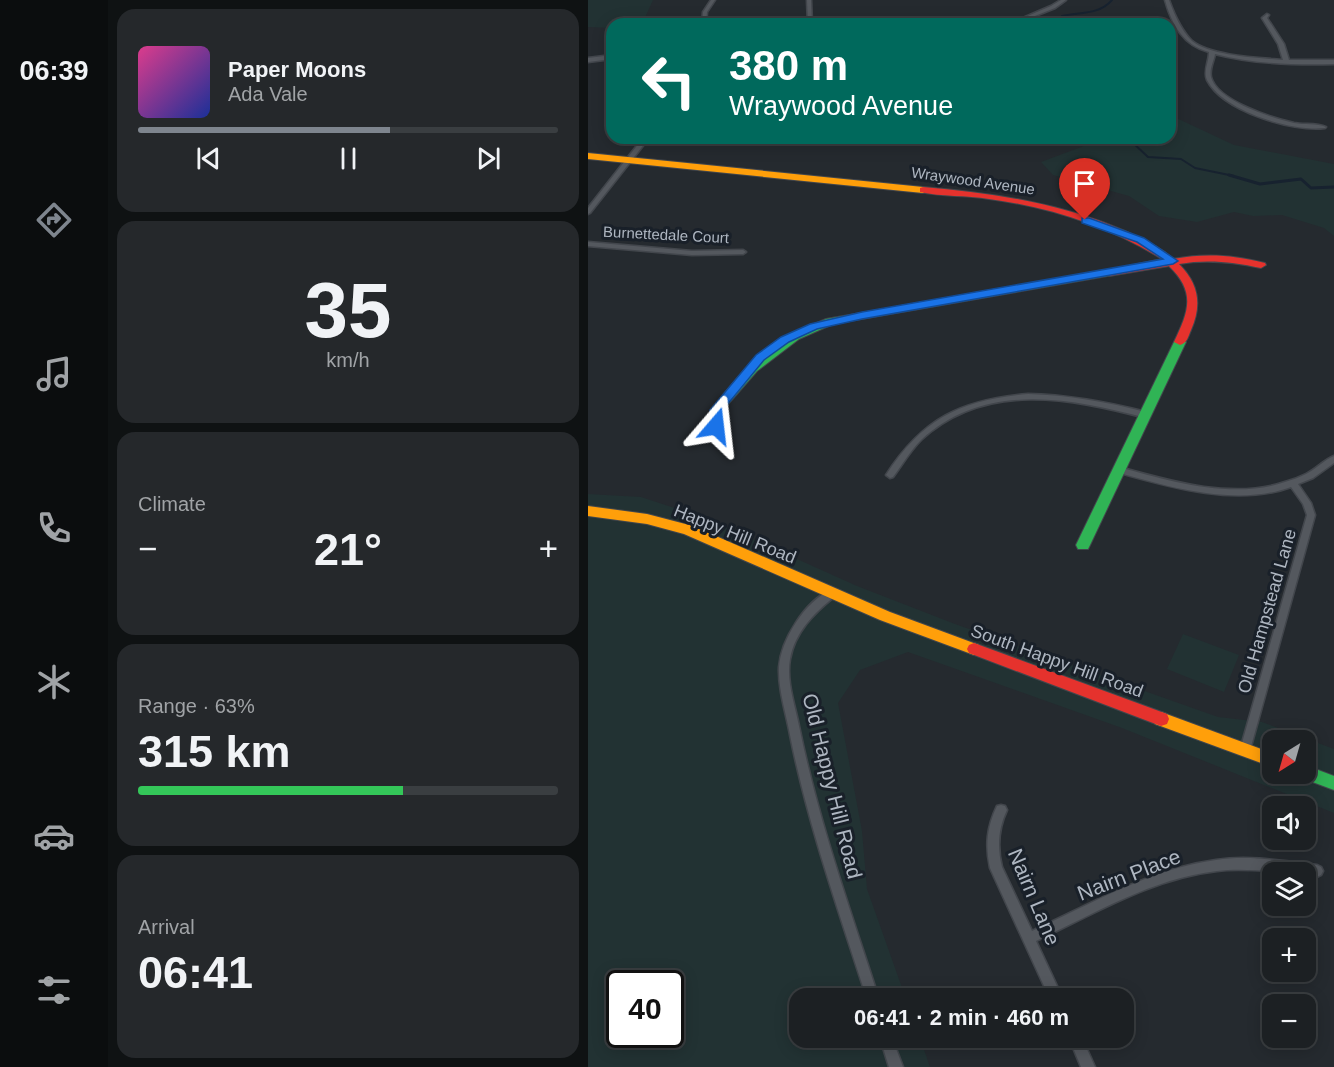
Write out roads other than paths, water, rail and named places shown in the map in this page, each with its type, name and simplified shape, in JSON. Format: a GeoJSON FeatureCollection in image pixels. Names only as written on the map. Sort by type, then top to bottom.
{"type":"FeatureCollection","features":[{"type":"Feature","properties":{"kind":"street"},"geometry":{"type":"LineString","coordinates":[[704,18],[705,12],[713,0]]}},
{"type":"Feature","properties":{"kind":"street"},"geometry":{"type":"LineString","coordinates":[[810,0],[810,18]]}},
{"type":"Feature","properties":{"kind":"street"},"geometry":{"type":"LineString","coordinates":[[1026,18],[1064,0]]}},
{"type":"Feature","properties":{"kind":"street"},"geometry":{"type":"LineString","coordinates":[[1161,0],[1167,0],[1175,18]]}},
{"type":"Feature","properties":{"kind":"street"},"geometry":{"type":"LineString","coordinates":[[1267,15],[1264,18],[1281,44],[1286,60]]}},
{"type":"Feature","properties":{"kind":"street"},"geometry":{"type":"LineString","coordinates":[[1176,20],[1189,41],[1212,52],[1286,60],[1334,62]]}},
{"type":"Feature","properties":{"kind":"street"},"geometry":{"type":"LineString","coordinates":[[1212,52],[1208,67],[1209,79],[1216,90],[1229,99],[1270,117],[1323,127]]}},
{"type":"Feature","properties":{"kind":"street"},"geometry":{"type":"LineString","coordinates":[[588,60],[606,58]]}},
{"type":"Feature","properties":{"kind":"street"},"geometry":{"type":"LineString","coordinates":[[588,212],[641,144]]}},
{"type":"Feature","properties":{"kind":"street","name":"Wraywood Avenue"},"geometry":{"type":"LineString","coordinates":[[588,156],[1016,201],[1053,210],[1126,234],[1151,245],[1173,261],[1190,284],[1194,303],[1193,312],[1083,545]]}},
{"type":"Feature","properties":{"kind":"street","name":"Burnettedale Court"},"geometry":{"type":"LineString","coordinates":[[588,244],[692,253],[743,252]]}},
{"type":"Feature","properties":{"kind":"street"},"geometry":{"type":"LineString","coordinates":[[716,426],[716,410],[760,358],[785,340],[814,326],[873,313],[1173,261],[1219,257],[1261,265]]}},
{"type":"Feature","properties":{"kind":"street"},"geometry":{"type":"LineString","coordinates":[[890,475],[912,445],[930,428],[959,411],[996,400],[1032,395],[1076,398],[1146,415]]}},
{"type":"Feature","properties":{"kind":"street"},"geometry":{"type":"LineString","coordinates":[[1119,470],[1165,483],[1210,491],[1264,491],[1294,485],[1310,477],[1334,459]]}},
{"type":"Feature","properties":{"kind":"street","name":"Old Hampstead Lane"},"geometry":{"type":"LineString","coordinates":[[1245,750],[1311,515],[1307,503],[1294,485]]}},
{"type":"Feature","properties":{"kind":"street","name":"Happy Hill Road"},"geometry":{"type":"LineString","coordinates":[[588,511],[647,519],[688,530],[831,594]]}},
{"type":"Feature","properties":{"kind":"street","name":"South Happy Hill Road"},"geometry":{"type":"LineString","coordinates":[[831,594],[1008,663],[1262,756]]}},
{"type":"Feature","properties":{"kind":"street","name":"Old Happy Hill Road"},"geometry":{"type":"LineString","coordinates":[[831,594],[816,605],[795,632],[785,660],[784,675],[795,738],[819,830],[869,988]]}},
{"type":"Feature","properties":{"kind":"street"},"geometry":{"type":"LineString","coordinates":[[1316,776],[1334,783]]}},
{"type":"Feature","properties":{"kind":"street","name":"Nairn Lane"},"geometry":{"type":"LineString","coordinates":[[1001,810],[994,824],[992,852],[996,868],[1053,988]]}},
{"type":"Feature","properties":{"kind":"street","name":"Nairn Place"},"geometry":{"type":"LineString","coordinates":[[1030,938],[1151,883],[1183,872],[1234,864],[1317,871]]}},
{"type":"Feature","properties":{"kind":"street"},"geometry":{"type":"LineString","coordinates":[[889,1048],[896,1067]]}},
{"type":"Feature","properties":{"kind":"street"},"geometry":{"type":"LineString","coordinates":[[1079,1048],[1088,1067]]}},
{"type":"Feature","properties":{"kind":"waterway"},"geometry":{"type":"LineString","coordinates":[[1062,18],[1062,16],[1095,11],[1112,0]]}},
{"type":"Feature","properties":{"kind":"waterway"},"geometry":{"type":"LineString","coordinates":[[1134,144],[1148,157],[1181,159],[1195,168],[1234,176]]}},
{"type":"Feature","properties":{"kind":"waterway"},"geometry":{"type":"LineString","coordinates":[[1229,175],[1260,184],[1301,179],[1311,188],[1334,187]]}}]}
